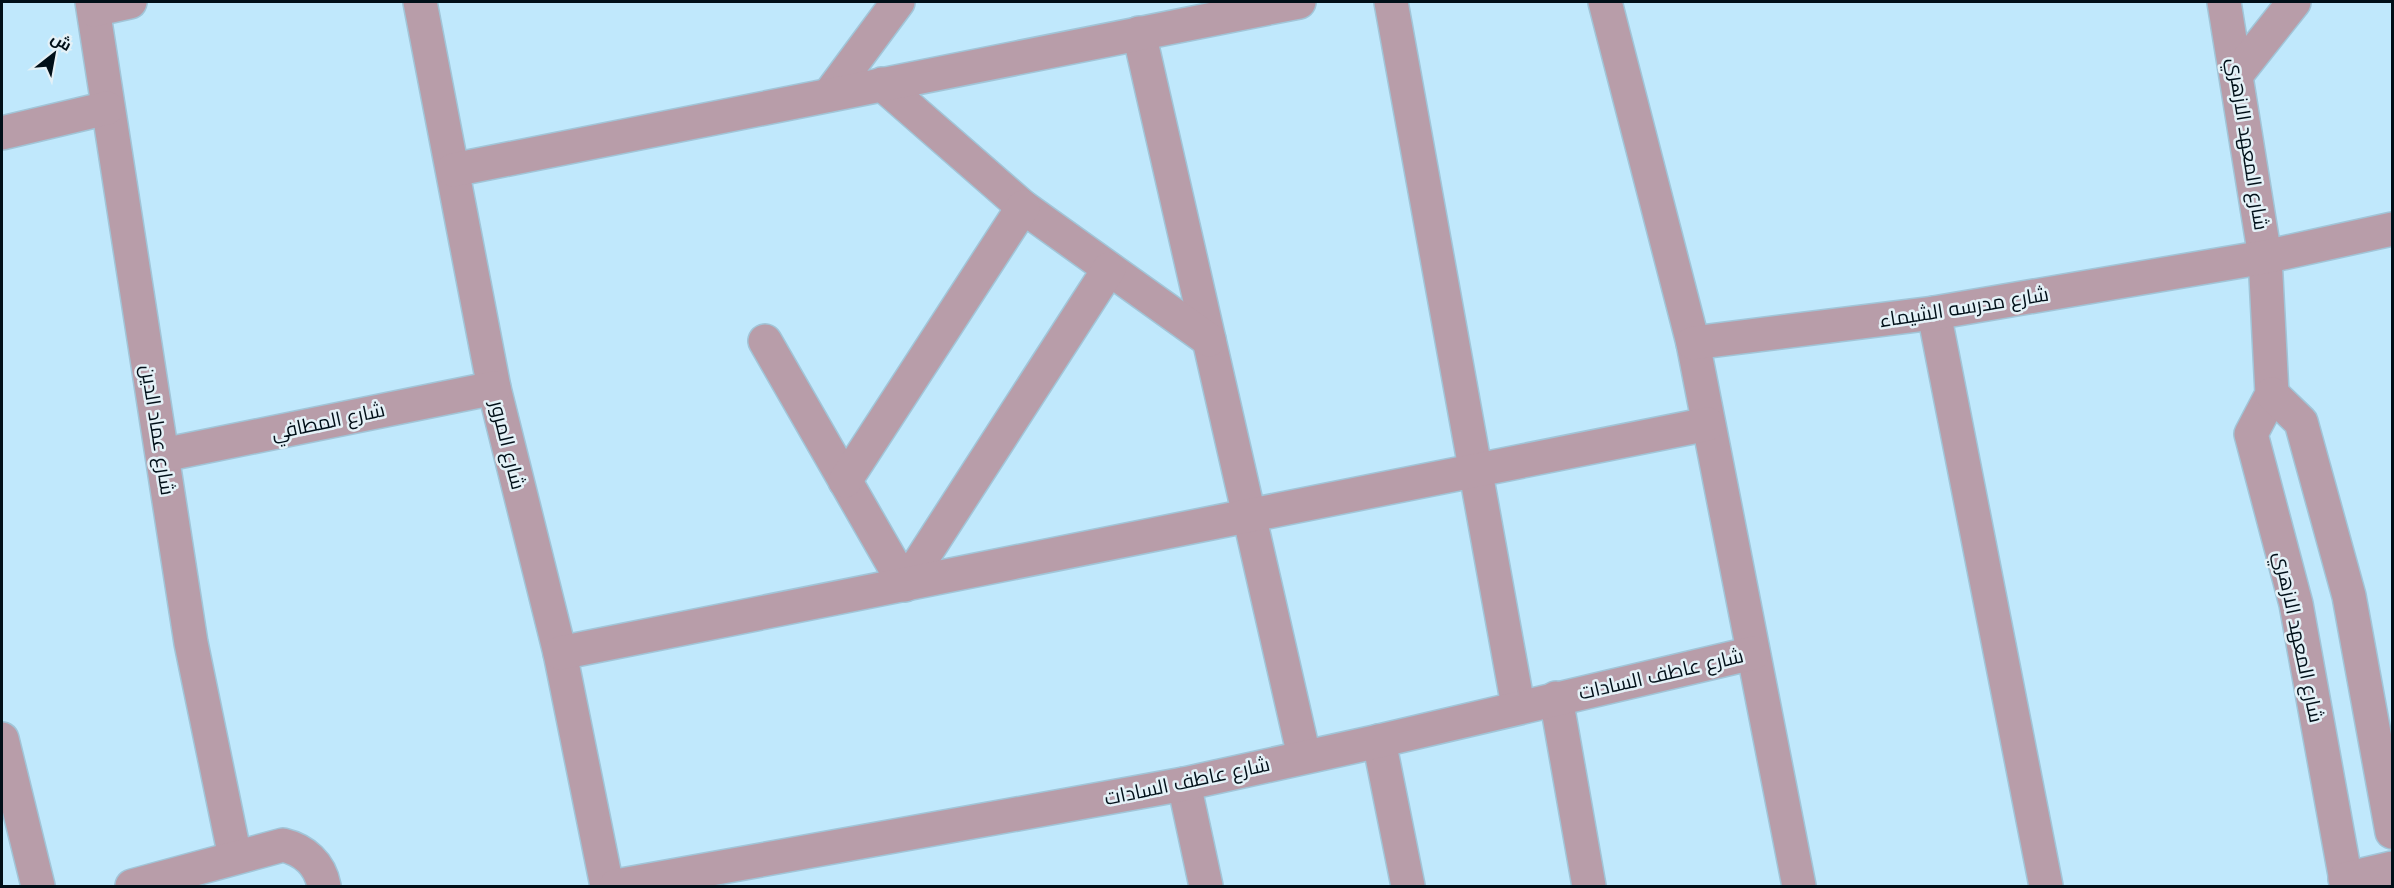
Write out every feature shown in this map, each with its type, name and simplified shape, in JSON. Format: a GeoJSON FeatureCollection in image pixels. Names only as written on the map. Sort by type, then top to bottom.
{"type":"FeatureCollection","features":[{"type":"Feature","properties":{"kind":"street"},"geometry":{"type":"LineString","coordinates":[[93,6],[130,2]]}},
{"type":"Feature","properties":{"kind":"street","name":"شارع المرور"},"geometry":{"type":"LineString","coordinates":[[420,2],[494,388],[560,653],[607,886]]}},
{"type":"Feature","properties":{"kind":"street"},"geometry":{"type":"LineString","coordinates":[[830,95],[898,2]]}},
{"type":"Feature","properties":{"kind":"street"},"geometry":{"type":"LineString","coordinates":[[453,170],[1299,2]]}},
{"type":"Feature","properties":{"kind":"street"},"geometry":{"type":"LineString","coordinates":[[1391,2],[1518,706]]}},
{"type":"Feature","properties":{"kind":"street"},"geometry":{"type":"LineString","coordinates":[[1605,2],[1693,343],[1799,886]]}},
{"type":"Feature","properties":{"kind":"street","name":"شارع المعهد الازهري"},"geometry":{"type":"LineString","coordinates":[[2224,2],[2237,74],[2250,260],[2272,394],[2252,434],[2296,604],[2346,883]]}},
{"type":"Feature","properties":{"kind":"street"},"geometry":{"type":"LineString","coordinates":[[2237,74],[2294,2]]}},
{"type":"Feature","properties":{"kind":"street","name":"شارع عماد الدين"},"geometry":{"type":"LineString","coordinates":[[93,6],[191,643],[235,857]]}},
{"type":"Feature","properties":{"kind":"street"},"geometry":{"type":"LineString","coordinates":[[1139,33],[1304,756]]}},
{"type":"Feature","properties":{"kind":"street"},"geometry":{"type":"LineString","coordinates":[[882,84],[1023,207],[1209,340]]}},
{"type":"Feature","properties":{"kind":"street"},"geometry":{"type":"LineString","coordinates":[[2,133],[107,108]]}},
{"type":"Feature","properties":{"kind":"street"},"geometry":{"type":"LineString","coordinates":[[845,481],[1023,207]]}},
{"type":"Feature","properties":{"kind":"street","name":"شارع مدرسه الشيماء"},"geometry":{"type":"LineString","coordinates":[[1693,343],[1934,313],[2250,260],[2392,229]]}},
{"type":"Feature","properties":{"kind":"street"},"geometry":{"type":"LineString","coordinates":[[905,585],[1109,269]]}},
{"type":"Feature","properties":{"kind":"street"},"geometry":{"type":"LineString","coordinates":[[1934,313],[2046,886]]}},
{"type":"Feature","properties":{"kind":"street"},"geometry":{"type":"LineString","coordinates":[[765,341],[905,585]]}},
{"type":"Feature","properties":{"kind":"street","name":"شارع المطافي"},"geometry":{"type":"LineString","coordinates":[[163,455],[494,388]]}},
{"type":"Feature","properties":{"kind":"street"},"geometry":{"type":"LineString","coordinates":[[2272,394],[2301,422],[2349,597],[2392,832]]}},
{"type":"Feature","properties":{"kind":"street"},"geometry":{"type":"LineString","coordinates":[[560,653],[1708,424]]}},
{"type":"Feature","properties":{"kind":"street"},"geometry":{"type":"LineString","coordinates":[[2296,604],[2349,597]]}},
{"type":"Feature","properties":{"kind":"street","name":"شارع عاطف السادات"},"geometry":{"type":"LineString","coordinates":[[616,886],[1184,784],[1379,741],[1518,706],[1753,653]]}},
{"type":"Feature","properties":{"kind":"street"},"geometry":{"type":"LineString","coordinates":[[1556,698],[1589,886]]}},
{"type":"Feature","properties":{"kind":"street"},"geometry":{"type":"LineString","coordinates":[[2372,721],[2392,755]]}},
{"type":"Feature","properties":{"kind":"street"},"geometry":{"type":"LineString","coordinates":[[2,739],[38,886]]}},
{"type":"Feature","properties":{"kind":"street"},"geometry":{"type":"LineString","coordinates":[[1379,741],[1408,886]]}},
{"type":"Feature","properties":{"kind":"street"},"geometry":{"type":"LineString","coordinates":[[1184,784],[1206,886]]}},
{"type":"Feature","properties":{"kind":"street"},"geometry":{"type":"LineString","coordinates":[[132,886],[182,880],[235,857],[283,845],[297,849],[311,860],[322,876],[324,886]]}},
{"type":"Feature","properties":{"kind":"street"},"geometry":{"type":"LineString","coordinates":[[2346,883],[2392,868]]}}]}
